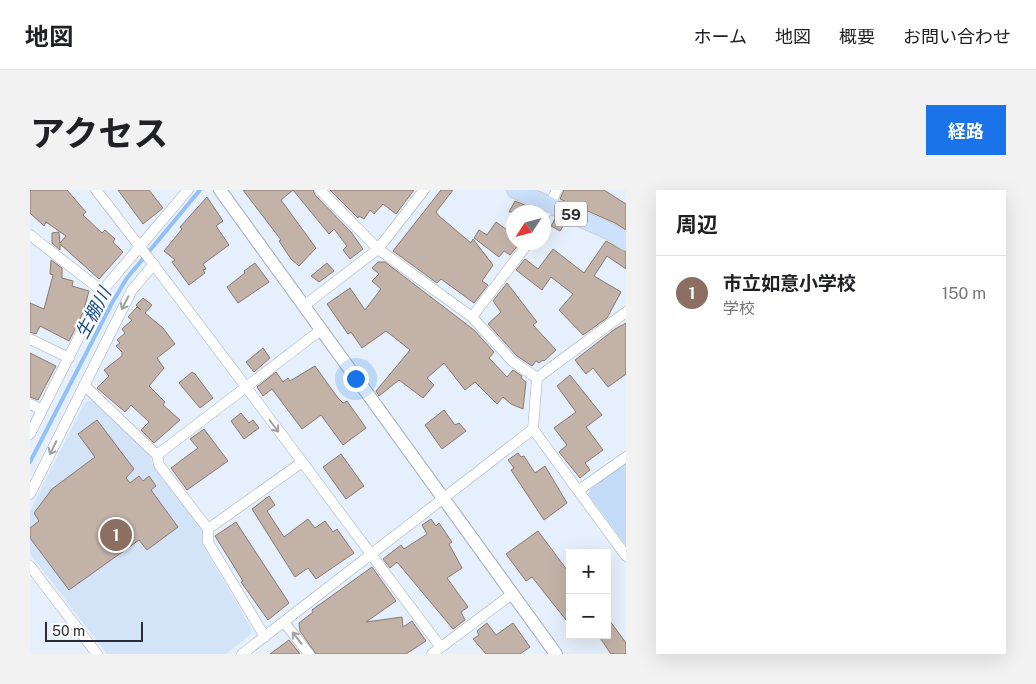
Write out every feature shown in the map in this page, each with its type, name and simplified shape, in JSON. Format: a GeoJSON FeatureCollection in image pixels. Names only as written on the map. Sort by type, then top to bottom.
{"type":"FeatureCollection","features":[{"type":"Feature","properties":{"kind":"main road","name":"59"},"geometry":{"type":"LineString","coordinates":[[515,190],[550,203],[611,232],[626,242]]}},
{"type":"Feature","properties":{"kind":"street"},"geometry":{"type":"LineString","coordinates":[[96,190],[141,247],[440,646]]}},
{"type":"Feature","properties":{"kind":"street"},"geometry":{"type":"LineString","coordinates":[[30,434],[102,291],[188,190]]}},
{"type":"Feature","properties":{"kind":"street"},"geometry":{"type":"LineString","coordinates":[[220,190],[445,498],[556,654]]}},
{"type":"Feature","properties":{"kind":"street"},"geometry":{"type":"LineString","coordinates":[[320,190],[378,249],[472,317],[512,361],[537,378]]}},
{"type":"Feature","properties":{"kind":"street"},"geometry":{"type":"LineString","coordinates":[[305,305],[378,249],[424,190]]}},
{"type":"Feature","properties":{"kind":"street"},"geometry":{"type":"LineString","coordinates":[[30,235],[102,291]]}},
{"type":"Feature","properties":{"kind":"street"},"geometry":{"type":"LineString","coordinates":[[472,317],[523,250]]}},
{"type":"Feature","properties":{"kind":"street"},"geometry":{"type":"LineString","coordinates":[[30,494],[132,290],[152,262]]}},
{"type":"Feature","properties":{"kind":"street"},"geometry":{"type":"LineString","coordinates":[[626,312],[537,378],[533,429],[626,556]]}},
{"type":"Feature","properties":{"kind":"street"},"geometry":{"type":"LineString","coordinates":[[158,455],[322,329]]}},
{"type":"Feature","properties":{"kind":"street"},"geometry":{"type":"LineString","coordinates":[[30,339],[69,358]]}},
{"type":"Feature","properties":{"kind":"street"},"geometry":{"type":"LineString","coordinates":[[84,385],[158,455],[159,465],[208,529],[208,542],[265,637]]}},
{"type":"Feature","properties":{"kind":"street"},"geometry":{"type":"LineString","coordinates":[[30,404],[42,410]]}},
{"type":"Feature","properties":{"kind":"street"},"geometry":{"type":"LineString","coordinates":[[242,654],[533,429]]}},
{"type":"Feature","properties":{"kind":"street"},"geometry":{"type":"LineString","coordinates":[[579,490],[626,457]]}},
{"type":"Feature","properties":{"kind":"street"},"geometry":{"type":"LineString","coordinates":[[208,529],[301,463]]}},
{"type":"Feature","properties":{"kind":"street"},"geometry":{"type":"LineString","coordinates":[[30,566],[97,654]]}},
{"type":"Feature","properties":{"kind":"street"},"geometry":{"type":"LineString","coordinates":[[432,654],[440,646],[512,594]]}},
{"type":"Feature","properties":{"kind":"street"},"geometry":{"type":"LineString","coordinates":[[284,622],[309,654]]}},
{"type":"Feature","properties":{"kind":"shaded area"},"geometry":{"type":"Polygon","coordinates":[[[93,400],[148,452],[153,464],[201,525],[203,545],[251,628],[251,634],[226,654],[107,654],[30,554],[30,511],[85,402],[93,400]]]}},
{"type":"Feature","properties":{"kind":"shaded area"},"geometry":{"type":"Polygon","coordinates":[[[626,461],[626,546],[588,494],[590,489],[626,461]]]}},
{"type":"Feature","properties":{"kind":"building"},"geometry":{"type":"Polygon","coordinates":[[[30,190],[67,190],[86,212],[83,215],[102,233],[105,230],[115,239],[113,242],[123,252],[99,279],[60,244],[60,250],[52,243],[52,233],[59,232],[60,243],[66,236],[46,222],[44,226],[30,213],[30,190]]]}},
{"type":"Feature","properties":{"kind":"building"},"geometry":{"type":"Polygon","coordinates":[[[118,190],[149,190],[163,208],[143,224],[118,190]]]}},
{"type":"Feature","properties":{"kind":"building"},"geometry":{"type":"Polygon","coordinates":[[[243,190],[293,190],[281,200],[316,248],[299,266],[291,259],[279,241],[281,240],[243,190]]]}},
{"type":"Feature","properties":{"kind":"building"},"geometry":{"type":"Polygon","coordinates":[[[293,190],[313,190],[315,195],[351,232],[363,249],[350,259],[343,250],[347,246],[334,229],[329,234],[293,190]]]}},
{"type":"Feature","properties":{"kind":"building"},"geometry":{"type":"Polygon","coordinates":[[[330,190],[414,190],[396,214],[383,204],[374,214],[370,210],[364,219],[359,216],[358,218],[330,190]]]}},
{"type":"Feature","properties":{"kind":"building"},"geometry":{"type":"Polygon","coordinates":[[[441,190],[453,190],[436,212],[471,243],[473,239],[493,265],[482,281],[488,285],[474,303],[441,279],[437,283],[393,251],[441,190]]]}},
{"type":"Feature","properties":{"kind":"building"},"geometry":{"type":"Polygon","coordinates":[[[564,190],[604,190],[626,204],[626,230],[615,223],[560,199],[564,190]]]}},
{"type":"Feature","properties":{"kind":"building"},"geometry":{"type":"Polygon","coordinates":[[[207,197],[223,221],[216,226],[229,245],[203,264],[206,269],[203,270],[205,273],[189,285],[172,262],[175,260],[164,251],[182,229],[180,227],[207,197]]]}},
{"type":"Feature","properties":{"kind":"building"},"geometry":{"type":"Polygon","coordinates":[[[515,201],[525,205],[513,205],[515,201]]]}},
{"type":"Feature","properties":{"kind":"building"},"geometry":{"type":"Polygon","coordinates":[[[555,219],[565,223],[560,231],[551,226],[555,219]]]}},
{"type":"Feature","properties":{"kind":"building"},"geometry":{"type":"Polygon","coordinates":[[[496,222],[506,229],[506,250],[514,250],[510,255],[504,251],[499,257],[474,238],[479,230],[487,235],[496,222]]]}},
{"type":"Feature","properties":{"kind":"building"},"geometry":{"type":"Polygon","coordinates":[[[606,241],[626,252],[626,269],[607,256],[594,276],[621,292],[607,318],[583,335],[559,310],[573,294],[551,277],[542,290],[516,270],[525,259],[538,269],[553,249],[584,273],[606,241]]]}},
{"type":"Feature","properties":{"kind":"building"},"geometry":{"type":"Polygon","coordinates":[[[51,260],[62,268],[62,278],[73,281],[72,286],[89,291],[83,313],[69,341],[40,326],[36,334],[30,332],[30,303],[44,309],[53,275],[50,274],[51,260]]]}},
{"type":"Feature","properties":{"kind":"building"},"geometry":{"type":"Polygon","coordinates":[[[378,262],[385,262],[474,330],[494,352],[489,358],[507,377],[513,370],[522,376],[521,378],[526,382],[523,409],[511,404],[503,397],[497,404],[475,382],[465,390],[444,363],[427,378],[434,385],[423,398],[399,380],[379,396],[376,391],[410,350],[386,331],[362,348],[351,332],[348,334],[327,304],[350,288],[365,310],[381,289],[372,281],[379,274],[372,268],[378,262]]]}},
{"type":"Feature","properties":{"kind":"building"},"geometry":{"type":"Polygon","coordinates":[[[255,263],[269,282],[238,303],[227,287],[255,263]]]}},
{"type":"Feature","properties":{"kind":"building"},"geometry":{"type":"Polygon","coordinates":[[[327,263],[334,271],[319,282],[311,276],[327,263]]]}},
{"type":"Feature","properties":{"kind":"building"},"geometry":{"type":"Polygon","coordinates":[[[507,283],[537,322],[533,325],[556,350],[544,361],[539,363],[536,361],[532,366],[517,356],[488,324],[501,312],[493,301],[507,283]]]}},
{"type":"Feature","properties":{"kind":"building"},"geometry":{"type":"Polygon","coordinates":[[[143,298],[152,305],[145,313],[163,328],[175,344],[157,358],[164,368],[149,386],[165,402],[163,405],[180,420],[154,443],[141,430],[149,422],[131,405],[125,412],[97,388],[109,376],[104,370],[122,356],[122,352],[116,346],[120,343],[117,340],[125,333],[122,329],[132,320],[128,317],[137,307],[141,310],[136,305],[143,298]]]}},
{"type":"Feature","properties":{"kind":"building"},"geometry":{"type":"Polygon","coordinates":[[[626,323],[626,374],[608,387],[593,368],[586,374],[575,360],[615,329],[626,323]]]}},
{"type":"Feature","properties":{"kind":"building"},"geometry":{"type":"Polygon","coordinates":[[[263,348],[270,358],[254,372],[246,362],[263,348]]]}},
{"type":"Feature","properties":{"kind":"building"},"geometry":{"type":"Polygon","coordinates":[[[30,353],[56,366],[38,400],[30,397],[30,353]]]}},
{"type":"Feature","properties":{"kind":"building"},"geometry":{"type":"Polygon","coordinates":[[[315,366],[338,398],[343,403],[347,401],[366,428],[343,445],[321,415],[302,429],[272,389],[263,396],[257,387],[276,372],[283,382],[288,378],[290,381],[315,366]]]}},
{"type":"Feature","properties":{"kind":"building"},"geometry":{"type":"Polygon","coordinates":[[[192,372],[213,398],[200,408],[179,383],[192,372]]]}},
{"type":"Feature","properties":{"kind":"building"},"geometry":{"type":"Polygon","coordinates":[[[570,375],[602,415],[586,427],[603,450],[585,463],[590,470],[580,478],[559,452],[567,445],[554,428],[576,412],[557,386],[570,375]]]}},
{"type":"Feature","properties":{"kind":"building"},"geometry":{"type":"Polygon","coordinates":[[[444,410],[455,425],[459,423],[466,431],[442,449],[425,425],[444,410]]]}},
{"type":"Feature","properties":{"kind":"building"},"geometry":{"type":"Polygon","coordinates":[[[241,413],[249,423],[253,420],[259,428],[244,439],[231,421],[241,413]]]}},
{"type":"Feature","properties":{"kind":"building"},"geometry":{"type":"Polygon","coordinates":[[[97,420],[134,469],[126,478],[130,483],[139,476],[143,481],[149,476],[156,486],[151,490],[178,527],[147,550],[139,540],[69,590],[30,538],[30,528],[39,521],[34,513],[52,489],[95,457],[78,434],[97,420]]]}},
{"type":"Feature","properties":{"kind":"building"},"geometry":{"type":"Polygon","coordinates":[[[204,429],[228,461],[187,490],[171,468],[198,448],[190,439],[204,429]]]}},
{"type":"Feature","properties":{"kind":"building"},"geometry":{"type":"Polygon","coordinates":[[[518,453],[521,457],[524,456],[535,473],[545,466],[567,503],[544,520],[511,470],[514,468],[508,460],[518,453]]]}},
{"type":"Feature","properties":{"kind":"building"},"geometry":{"type":"Polygon","coordinates":[[[341,454],[364,486],[346,499],[323,467],[341,454]]]}},
{"type":"Feature","properties":{"kind":"building"},"geometry":{"type":"Polygon","coordinates":[[[269,496],[275,505],[267,511],[284,537],[308,519],[315,528],[325,521],[333,532],[337,529],[354,553],[316,579],[308,568],[295,577],[252,509],[269,496]]]}},
{"type":"Feature","properties":{"kind":"building"},"geometry":{"type":"Polygon","coordinates":[[[431,519],[436,526],[439,523],[452,542],[449,544],[462,568],[447,578],[468,607],[461,612],[465,620],[453,629],[397,562],[390,568],[383,559],[401,545],[404,549],[427,534],[422,525],[431,519]]]}},
{"type":"Feature","properties":{"kind":"building"},"geometry":{"type":"Polygon","coordinates":[[[236,522],[289,603],[268,620],[241,582],[243,581],[215,536],[236,522]]]}},
{"type":"Feature","properties":{"kind":"building"},"geometry":{"type":"Polygon","coordinates":[[[538,531],[566,569],[566,620],[532,577],[526,581],[506,554],[538,531]]]}},
{"type":"Feature","properties":{"kind":"building"},"geometry":{"type":"Polygon","coordinates":[[[372,567],[396,601],[366,622],[402,617],[403,627],[412,621],[426,641],[406,654],[316,654],[300,631],[299,623],[313,612],[312,610],[372,567]]]}},
{"type":"Feature","properties":{"kind":"building"},"geometry":{"type":"Polygon","coordinates":[[[611,622],[626,643],[626,654],[611,654],[601,639],[611,639],[611,622]]]}},
{"type":"Feature","properties":{"kind":"building"},"geometry":{"type":"Polygon","coordinates":[[[487,623],[496,635],[513,623],[530,647],[520,654],[486,654],[473,639],[479,635],[477,631],[487,623]]]}},
{"type":"Feature","properties":{"kind":"building"},"geometry":{"type":"Polygon","coordinates":[[[289,640],[300,654],[270,654],[289,640]]]}},
{"type":"Feature","properties":{"kind":"waterway","name":"生棚川"},"geometry":{"type":"LineString","coordinates":[[30,462],[112,303],[127,278],[200,190]]}},
{"type":"Feature","properties":{"kind":"place","name":"市立如意小学校"},"geometry":{"type":"Point","coordinates":[116,535]}}]}
